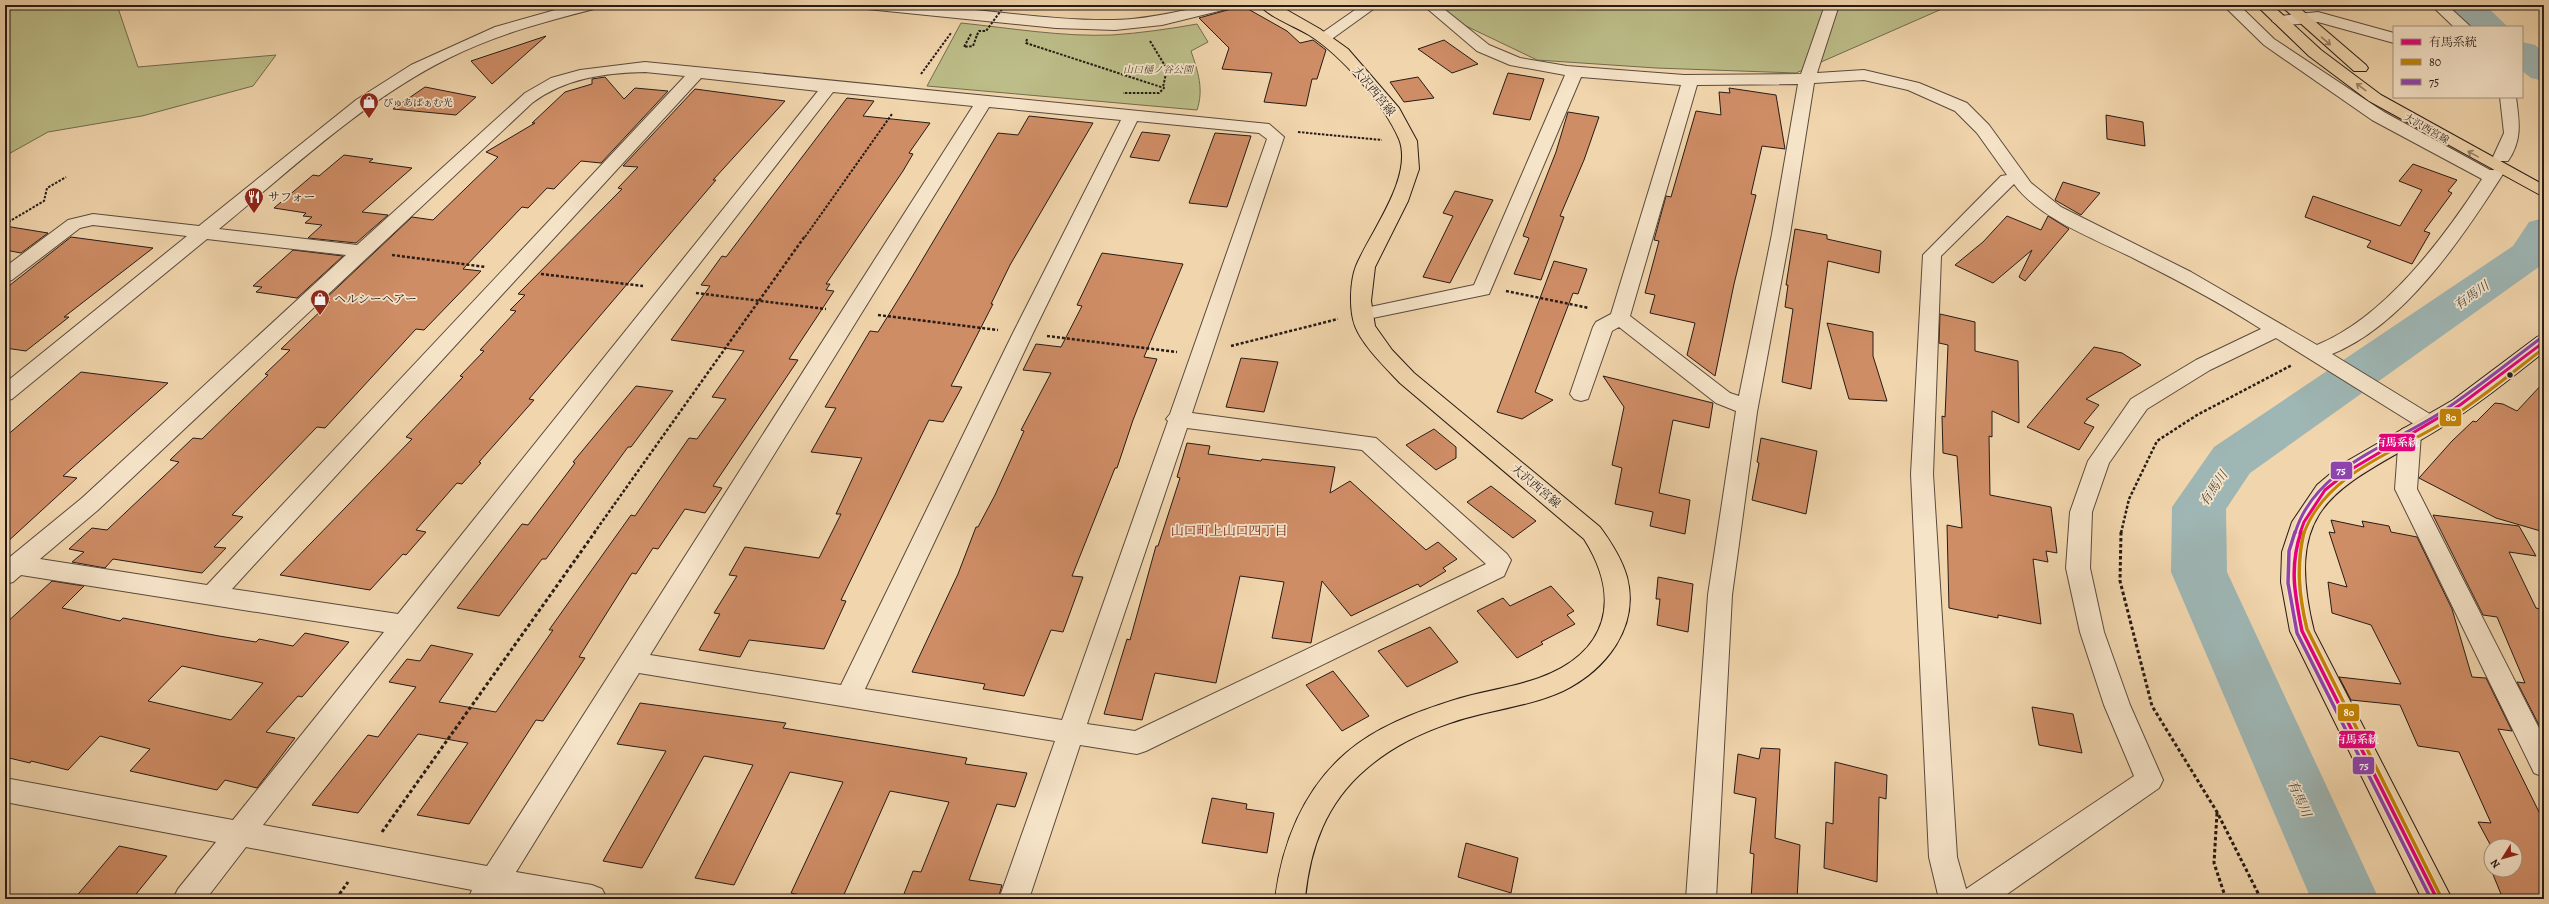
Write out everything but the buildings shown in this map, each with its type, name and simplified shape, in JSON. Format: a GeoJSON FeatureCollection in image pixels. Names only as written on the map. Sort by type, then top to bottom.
{"type":"FeatureCollection","features":[{"type":"Feature","properties":{"kind":"main road","name":"大沢西宮線"},"geometry":{"type":"LineString","coordinates":[[1267,5],[1324,38],[1342,52],[1393,112],[1408,141],[1410,169],[1402,194],[1365,267],[1361,301],[1365,326],[1385,355],[1407,378],[1592,533],[1612,564],[1619,597],[1618,610],[1606,641],[1595,656],[1575,672],[1554,683],[1531,691],[1434,717],[1402,731],[1374,747],[1351,766],[1334,783],[1305,828],[1295,858],[1290,899]]}},
{"type":"Feature","properties":{"kind":"main road","name":"大沢西宮線"},"geometry":{"type":"LineString","coordinates":[[2263,5],[2315,53],[2375,98],[2544,192]]}},
{"type":"Feature","properties":{"kind":"main road"},"geometry":{"type":"LineString","coordinates":[[2287,5],[2346,58],[2393,92]]}},
{"type":"Feature","properties":{"kind":"main road","name":"大沢西宮線"},"geometry":{"type":"LineString","coordinates":[[2400,98],[2501,169],[2544,178]]}},
{"type":"Feature","properties":{"kind":"main road"},"geometry":{"type":"LineString","coordinates":[[2437,899],[2302,631],[2294,599],[2292,554],[2296,538],[2305,517],[2319,497],[2338,478],[2419,425],[2488,386],[2544,342]]}},
{"type":"Feature","properties":{"kind":"street"},"geometry":{"type":"LineString","coordinates":[[5,394],[362,103],[398,77],[438,54],[472,40],[515,25],[593,5]]}},
{"type":"Feature","properties":{"kind":"street"},"geometry":{"type":"LineString","coordinates":[[867,5],[1056,23],[1115,24],[1162,20],[1226,5]]}},
{"type":"Feature","properties":{"kind":"street"},"geometry":{"type":"LineString","coordinates":[[1324,38],[1372,5]]}},
{"type":"Feature","properties":{"kind":"street"},"geometry":{"type":"LineString","coordinates":[[1430,5],[1483,48],[1516,62],[1575,72],[1690,80],[1807,79],[1864,75],[1913,86],[1960,107],[1983,128],[2025,187],[2055,211],[2184,276],[2277,329],[2334,364],[2419,425],[2406,489],[2544,765]]}},
{"type":"Feature","properties":{"kind":"street"},"geometry":{"type":"LineString","coordinates":[[1701,899],[1720,594],[1747,407],[1781,234],[1807,79],[1832,5]]}},
{"type":"Feature","properties":{"kind":"street"},"geometry":{"type":"LineString","coordinates":[[2230,5],[2269,42],[2378,116],[2501,169]]}},
{"type":"Feature","properties":{"kind":"street"},"geometry":{"type":"LineString","coordinates":[[2438,5],[2462,26]]}},
{"type":"Feature","properties":{"kind":"street"},"geometry":{"type":"LineString","coordinates":[[2280,21],[2301,19],[2314,11],[2393,38]]}},
{"type":"Feature","properties":{"kind":"street"},"geometry":{"type":"LineString","coordinates":[[11,570],[90,504],[531,96],[569,78],[617,68],[646,67],[829,88],[1263,128],[1276,137],[1177,419],[1014,899]]}},
{"type":"Feature","properties":{"kind":"street"},"geometry":{"type":"LineString","coordinates":[[212,595],[698,72]]}},
{"type":"Feature","properties":{"kind":"street"},"geometry":{"type":"LineString","coordinates":[[1363,314],[1482,290],[1575,72]]}},
{"type":"Feature","properties":{"kind":"street"},"geometry":{"type":"LineString","coordinates":[[1581,394],[1603,327],[1620,317],[1690,80]]}},
{"type":"Feature","properties":{"kind":"street"},"geometry":{"type":"LineString","coordinates":[[188,899],[829,88]]}},
{"type":"Feature","properties":{"kind":"street"},"geometry":{"type":"LineString","coordinates":[[2316,353],[2353,336],[2388,306],[2461,226],[2501,169],[2512,133],[2508,98]]}},
{"type":"Feature","properties":{"kind":"street"},"geometry":{"type":"LineString","coordinates":[[488,890],[984,102]]}},
{"type":"Feature","properties":{"kind":"street"},"geometry":{"type":"LineString","coordinates":[[848,697],[1023,333],[1132,116]]}},
{"type":"Feature","properties":{"kind":"street"},"geometry":{"type":"LineString","coordinates":[[1954,899],[1943,857],[1922,474],[1932,255],[2007,180],[2018,177]]}},
{"type":"Feature","properties":{"kind":"street"},"geometry":{"type":"LineString","coordinates":[[5,276],[74,224],[93,219],[206,231],[364,252]]}},
{"type":"Feature","properties":{"kind":"street"},"geometry":{"type":"LineString","coordinates":[[1620,317],[1723,398],[1747,407]]}},
{"type":"Feature","properties":{"kind":"street"},"geometry":{"type":"LineString","coordinates":[[1976,899],[2149,780],[2117,705],[2092,632],[2078,568],[2081,512],[2099,461],[2139,404],[2203,365],[2277,329]]}},
{"type":"Feature","properties":{"kind":"street"},"geometry":{"type":"LineString","coordinates":[[632,662],[1071,732],[1137,744],[1496,570],[1499,560],[1368,443],[1177,419]]}},
{"type":"Feature","properties":{"kind":"street"},"geometry":{"type":"LineString","coordinates":[[11,570],[212,595],[404,625]]}},
{"type":"Feature","properties":{"kind":"street"},"geometry":{"type":"LineString","coordinates":[[5,790],[240,834],[488,890],[592,899]]}},
{"type":"Feature","properties":{"kind":"path"},"geometry":{"type":"LineString","coordinates":[[971,34],[964,46],[972,46],[979,31],[986,31],[1005,5]]}},
{"type":"Feature","properties":{"kind":"path"},"geometry":{"type":"LineString","coordinates":[[920,76],[956,27]]}},
{"type":"Feature","properties":{"kind":"path"},"geometry":{"type":"LineString","coordinates":[[1028,44],[1163,87]]}},
{"type":"Feature","properties":{"kind":"path"},"geometry":{"type":"LineString","coordinates":[[1159,93],[1164,90],[1163,87],[1167,69],[1161,57]]}},
{"type":"Feature","properties":{"kind":"path"},"geometry":{"type":"LineString","coordinates":[[379,837],[892,113]]}},
{"type":"Feature","properties":{"kind":"path"},"geometry":{"type":"LineString","coordinates":[[1270,133],[1276,130],[1383,140]]}},
{"type":"Feature","properties":{"kind":"path"},"geometry":{"type":"LineString","coordinates":[[5,224],[44,201],[48,188],[66,177]]}},
{"type":"Feature","properties":{"kind":"path"},"geometry":{"type":"LineString","coordinates":[[1484,287],[1620,317]]}},
{"type":"Feature","properties":{"kind":"path"},"geometry":{"type":"LineString","coordinates":[[2261,899],[2217,812],[2152,706],[2120,581],[2121,532],[2129,499],[2157,441],[2197,415],[2316,353]]}},
{"type":"Feature","properties":{"kind":"path"},"geometry":{"type":"LineString","coordinates":[[2217,812],[2214,863],[2226,899]]}},
{"type":"Feature","properties":{"kind":"path"},"geometry":{"type":"LineString","coordinates":[[336,899],[350,880]]}},
{"type":"Feature","properties":{"kind":"green space"},"geometry":{"type":"Polygon","coordinates":[[[5,5],[124,5],[118,8],[138,67],[276,55],[253,86],[142,116],[48,132],[5,156],[5,5]]]}},
{"type":"Feature","properties":{"kind":"green space"},"geometry":{"type":"Polygon","coordinates":[[[1436,5],[1951,5],[1796,73],[1656,68],[1537,60],[1466,26],[1436,5]]]}},
{"type":"Feature","properties":{"kind":"green space","name":"山口樋ノ谷公園"},"geometry":{"type":"Polygon","coordinates":[[[961,23],[1074,35],[1112,35],[1197,24],[1208,42],[1191,51],[1198,73],[1200,88],[1197,110],[927,86],[961,23]]]}},
{"type":"Feature","properties":{"kind":"waterway","name":"有馬川"},"geometry":{"type":"LineString","coordinates":[[2464,5],[2489,26]]}},
{"type":"Feature","properties":{"kind":"waterway","name":"有馬川"},"geometry":{"type":"LineString","coordinates":[[2523,54],[2544,70]]}},
{"type":"Feature","properties":{"kind":"waterway","name":"有馬川"},"geometry":{"type":"LineString","coordinates":[[2345,899],[2199,572],[2199,507],[2232,460],[2528,255],[2544,231]]}},
{"type":"Feature","properties":{"kind":"transit line","name":"75"},"geometry":{"type":"LineString","coordinates":[[2431,899],[2297,633],[2288,583],[2289,551],[2299,519],[2315,495],[2332,476],[2443,411],[2541,338]]}},
{"type":"Feature","properties":{"kind":"transit line","name":"有馬系統"},"geometry":{"type":"LineString","coordinates":[[2437,899],[2302,631],[2293,582],[2294,552],[2304,522],[2325,490],[2350,470],[2460,405],[2544,342]]}},
{"type":"Feature","properties":{"kind":"transit line","name":"80"},"geometry":{"type":"LineString","coordinates":[[2441,897],[2307,629],[2299,589],[2298,570],[2300,550],[2304,532],[2312,514],[2324,498],[2340,483],[2362,467],[2422,435],[2463,410],[2544,348]]}},
{"type":"Feature","properties":{"kind":"place","name":"ぴゅあぱぁむ光"},"geometry":{"type":"Point","coordinates":[369,119]}},
{"type":"Feature","properties":{"kind":"place","name":"サフォー"},"geometry":{"type":"Point","coordinates":[254,214]}},
{"type":"Feature","properties":{"kind":"place","name":"ヘルシーヘアー"},"geometry":{"type":"Point","coordinates":[320,316]}},
{"type":"Feature","properties":{"kind":"district","name":"山口町上山口四丁目"},"geometry":{"type":"Point","coordinates":[1229,530]}}]}
